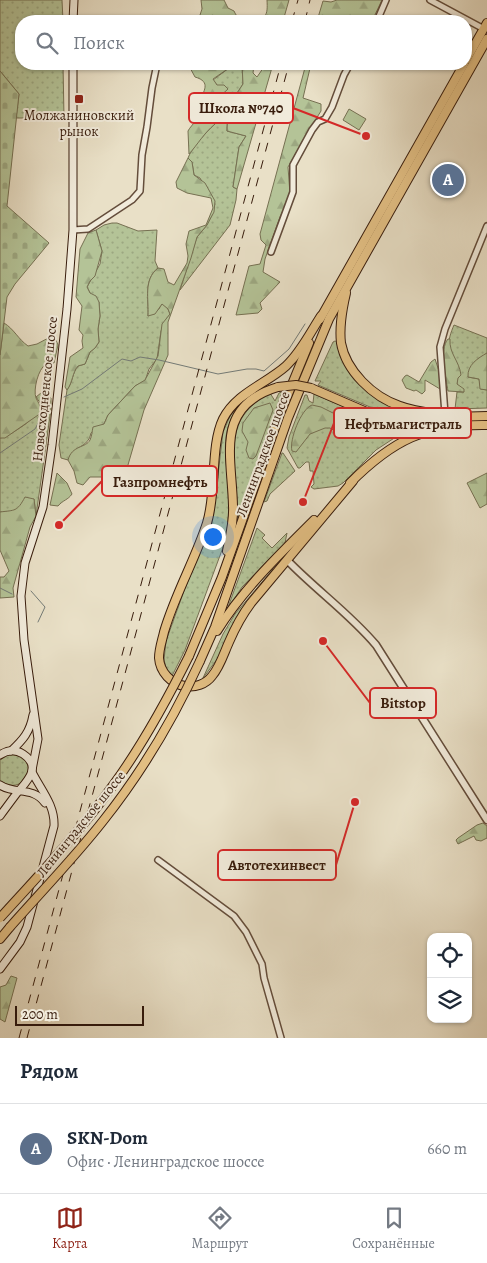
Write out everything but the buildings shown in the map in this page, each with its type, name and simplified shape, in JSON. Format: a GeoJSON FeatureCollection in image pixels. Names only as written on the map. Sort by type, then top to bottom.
{"type":"FeatureCollection","features":[{"type":"Feature","properties":{"kind":"highway"},"geometry":{"type":"LineString","coordinates":[[472,49],[485,26]]}},
{"type":"Feature","properties":{"kind":"highway","name":"Ленинградское шоссе"},"geometry":{"type":"LineString","coordinates":[[472,65],[487,39]]}},
{"type":"Feature","properties":{"kind":"highway","name":"Ленинградское шоссе"},"geometry":{"type":"LineString","coordinates":[[0,919],[66,845],[114,784],[159,714],[189,656],[225,568],[281,411],[321,316],[461,70]]}},
{"type":"Feature","properties":{"kind":"highway","name":"Ленинградское шоссе"},"geometry":{"type":"LineString","coordinates":[[0,939],[75,855],[124,794],[172,717],[206,648],[288,418],[328,319],[469,70]]}},
{"type":"Feature","properties":{"kind":"highway"},"geometry":{"type":"LineString","coordinates":[[348,284],[340,333],[345,355],[357,375],[377,394],[398,406],[457,417]]}},
{"type":"Feature","properties":{"kind":"highway"},"geometry":{"type":"LineString","coordinates":[[321,316],[297,354],[286,366],[239,399],[223,418],[218,438],[212,502],[207,522],[170,612],[159,652],[160,666],[168,678],[176,684],[190,687],[199,685],[211,678],[217,670],[241,618],[251,603],[353,480]]}},
{"type":"Feature","properties":{"kind":"highway"},"geometry":{"type":"LineString","coordinates":[[214,593],[231,532],[234,506],[229,449],[232,431],[240,412],[247,403],[264,391],[278,387],[296,386],[310,388],[369,413],[402,416],[487,416]]}},
{"type":"Feature","properties":{"kind":"highway"},"geometry":{"type":"LineString","coordinates":[[206,648],[236,602],[248,588],[378,456],[410,438],[434,430],[460,425],[487,425]]}},
{"type":"Feature","properties":{"kind":"main road"},"geometry":{"type":"LineString","coordinates":[[74,0],[74,15]]}},
{"type":"Feature","properties":{"kind":"main road","name":"Новосходненское шоссе"},"geometry":{"type":"LineString","coordinates":[[32,771],[38,739],[21,608],[22,581],[25,563],[43,507],[52,446],[67,309],[73,230],[73,70]]}},
{"type":"Feature","properties":{"kind":"main road","name":"Новосходненское шоссе"},"geometry":{"type":"LineString","coordinates":[[6,750],[24,739],[28,733],[34,712]]}},
{"type":"Feature","properties":{"kind":"main road"},"geometry":{"type":"LineString","coordinates":[[0,755],[6,750],[24,755],[30,763],[32,771],[51,807],[54,826],[27,927],[20,942],[0,969]]}},
{"type":"Feature","properties":{"kind":"main road"},"geometry":{"type":"LineString","coordinates":[[0,816],[18,789],[30,779],[32,771]]}},
{"type":"Feature","properties":{"kind":"main road"},"geometry":{"type":"LineString","coordinates":[[0,785],[33,793],[41,797],[50,811],[54,826]]}},
{"type":"Feature","properties":{"kind":"street"},"geometry":{"type":"LineString","coordinates":[[380,15],[386,0]]}},
{"type":"Feature","properties":{"kind":"street"},"geometry":{"type":"LineString","coordinates":[[430,0],[462,15]]}},
{"type":"Feature","properties":{"kind":"street"},"geometry":{"type":"LineString","coordinates":[[472,20],[485,26]]}},
{"type":"Feature","properties":{"kind":"street"},"geometry":{"type":"LineString","coordinates":[[73,230],[88,228],[132,200],[140,191],[142,155],[156,70]]}},
{"type":"Feature","properties":{"kind":"street"},"geometry":{"type":"LineString","coordinates":[[271,252],[293,192],[293,165],[312,130],[318,122],[325,119],[332,107],[347,70]]}},
{"type":"Feature","properties":{"kind":"street"},"geometry":{"type":"LineString","coordinates":[[445,414],[440,347],[445,329],[487,226]]}},
{"type":"Feature","properties":{"kind":"street"},"geometry":{"type":"LineString","coordinates":[[287,560],[363,630],[376,645],[487,820]]}},
{"type":"Feature","properties":{"kind":"street"},"geometry":{"type":"LineString","coordinates":[[158,860],[234,916],[246,932],[262,964],[264,978],[281,1038]]}},
{"type":"Feature","properties":{"kind":"green space"},"geometry":{"type":"Polygon","coordinates":[[[0,0],[62,0],[63,15],[15,15],[15,70],[63,70],[64,118],[16,118],[19,94],[0,71],[0,0]]]}},
{"type":"Feature","properties":{"kind":"green space"},"geometry":{"type":"Polygon","coordinates":[[[201,0],[224,0],[228,8],[234,11],[236,15],[200,15],[202,9],[201,0]]]}},
{"type":"Feature","properties":{"kind":"green space"},"geometry":{"type":"Polygon","coordinates":[[[267,0],[289,0],[285,15],[265,15],[267,0]]]}},
{"type":"Feature","properties":{"kind":"green space"},"geometry":{"type":"Polygon","coordinates":[[[337,0],[382,0],[375,15],[319,15],[323,1],[331,2],[337,0]]]}},
{"type":"Feature","properties":{"kind":"green space"},"geometry":{"type":"Polygon","coordinates":[[[191,70],[226,70],[213,79],[217,85],[224,85],[228,89],[218,98],[214,110],[215,124],[189,154],[188,131],[199,112],[205,87],[203,81],[195,77],[191,70]]]}},
{"type":"Feature","properties":{"kind":"green space"},"geometry":{"type":"Polygon","coordinates":[[[226,70],[242,70],[243,84],[228,107],[227,131],[246,136],[239,147],[233,187],[237,189],[236,200],[230,225],[180,290],[197,237],[207,225],[215,204],[200,178],[194,175],[192,162],[188,158],[192,150],[215,124],[214,110],[218,98],[224,94],[213,80],[226,70]]]}},
{"type":"Feature","properties":{"kind":"green space"},"geometry":{"type":"Polygon","coordinates":[[[242,70],[253,70],[253,73],[257,77],[262,70],[271,70],[237,189],[233,187],[239,147],[246,136],[227,131],[228,107],[243,84],[242,70]]]}},
{"type":"Feature","properties":{"kind":"green space"},"geometry":{"type":"Polygon","coordinates":[[[304,70],[310,70],[303,98],[321,104],[321,111],[288,167],[290,194],[265,259],[263,272],[280,282],[260,303],[262,309],[258,313],[236,315],[249,266],[260,264],[266,245],[261,240],[260,234],[304,70]]]}},
{"type":"Feature","properties":{"kind":"green space"},"geometry":{"type":"Polygon","coordinates":[[[0,71],[19,94],[7,206],[49,243],[15,284],[7,297],[0,355],[0,71]]]}},
{"type":"Feature","properties":{"kind":"green space"},"geometry":{"type":"Polygon","coordinates":[[[349,109],[366,119],[359,130],[343,120],[349,109]]]}},
{"type":"Feature","properties":{"kind":"green space"},"geometry":{"type":"Polygon","coordinates":[[[188,158],[192,162],[194,175],[205,183],[215,201],[214,212],[207,225],[197,237],[168,322],[168,355],[144,410],[123,482],[108,485],[105,477],[90,477],[83,485],[77,483],[74,471],[68,460],[70,455],[76,449],[88,443],[93,427],[104,424],[108,415],[135,386],[145,380],[158,356],[162,324],[170,314],[168,309],[162,304],[155,314],[148,316],[150,278],[158,268],[164,269],[168,282],[174,285],[187,263],[186,244],[189,231],[206,225],[213,208],[211,198],[187,193],[177,188],[176,182],[188,158]]]}},
{"type":"Feature","properties":{"kind":"green space"},"geometry":{"type":"Polygon","coordinates":[[[112,223],[138,231],[157,230],[155,261],[158,268],[150,278],[148,316],[159,309],[162,303],[170,314],[161,331],[157,359],[149,369],[145,381],[135,386],[108,415],[104,424],[91,433],[87,442],[73,452],[68,460],[61,458],[59,445],[67,390],[78,366],[85,364],[90,352],[99,342],[99,302],[87,287],[100,264],[102,251],[96,230],[112,223]]]}},
{"type":"Feature","properties":{"kind":"green space"},"geometry":{"type":"Polygon","coordinates":[[[96,230],[102,251],[95,276],[87,287],[99,302],[99,342],[90,352],[85,364],[78,366],[76,369],[67,390],[65,387],[70,357],[83,348],[83,335],[79,330],[82,306],[76,297],[80,249],[88,233],[96,230]]]}},
{"type":"Feature","properties":{"kind":"green space"},"geometry":{"type":"Polygon","coordinates":[[[4,323],[28,346],[37,344],[54,335],[58,345],[54,363],[46,364],[43,367],[37,380],[35,394],[41,413],[5,438],[0,438],[0,355],[4,323]]]}},
{"type":"Feature","properties":{"kind":"green space"},"geometry":{"type":"Polygon","coordinates":[[[454,325],[487,338],[487,353],[476,361],[468,377],[479,379],[481,389],[487,390],[487,408],[455,409],[457,392],[464,392],[457,384],[457,375],[449,348],[449,339],[454,325]]]}},
{"type":"Feature","properties":{"kind":"green space"},"geometry":{"type":"Polygon","coordinates":[[[448,339],[450,339],[451,349],[461,375],[458,378],[457,384],[464,389],[464,392],[448,391],[444,350],[448,339]]]}},
{"type":"Feature","properties":{"kind":"green space"},"geometry":{"type":"Polygon","coordinates":[[[335,341],[338,342],[364,385],[372,393],[381,400],[406,412],[370,407],[318,385],[321,381],[315,381],[335,341]]]}},
{"type":"Feature","properties":{"kind":"green space"},"geometry":{"type":"Polygon","coordinates":[[[487,353],[487,390],[480,389],[479,379],[468,377],[468,373],[471,365],[487,353]]]}},
{"type":"Feature","properties":{"kind":"green space"},"geometry":{"type":"Polygon","coordinates":[[[435,359],[440,374],[440,389],[425,380],[425,391],[422,394],[416,390],[406,388],[402,380],[405,376],[407,375],[419,382],[431,362],[435,359]]]}},
{"type":"Feature","properties":{"kind":"green space"},"geometry":{"type":"Polygon","coordinates":[[[282,392],[236,523],[234,445],[236,433],[246,412],[256,402],[270,393],[275,401],[279,393],[282,392]]]}},
{"type":"Feature","properties":{"kind":"green space"},"geometry":{"type":"Polygon","coordinates":[[[41,393],[51,398],[51,409],[36,516],[34,499],[12,512],[0,512],[0,438],[15,431],[30,420],[41,404],[36,397],[41,393]]]}},
{"type":"Feature","properties":{"kind":"green space"},"geometry":{"type":"Polygon","coordinates":[[[314,394],[368,417],[400,420],[455,419],[457,421],[417,427],[405,431],[376,450],[343,483],[338,486],[314,489],[311,487],[314,484],[313,471],[310,471],[309,462],[298,468],[287,448],[289,437],[305,395],[313,403],[314,394]]]}},
{"type":"Feature","properties":{"kind":"green space"},"geometry":{"type":"Polygon","coordinates":[[[246,398],[232,417],[226,436],[225,452],[229,508],[225,542],[185,650],[172,676],[167,671],[164,660],[166,641],[206,537],[214,509],[223,432],[231,414],[246,398]]]}},
{"type":"Feature","properties":{"kind":"green space"},"geometry":{"type":"Polygon","coordinates":[[[270,403],[273,410],[256,456],[253,459],[249,458],[246,450],[248,442],[242,431],[243,423],[254,408],[270,403]]]}},
{"type":"Feature","properties":{"kind":"green space"},"geometry":{"type":"Polygon","coordinates":[[[312,405],[321,407],[347,420],[390,426],[393,429],[385,433],[340,434],[330,428],[325,428],[310,434],[296,452],[292,451],[292,440],[300,418],[312,405]]]}},
{"type":"Feature","properties":{"kind":"green space"},"geometry":{"type":"Polygon","coordinates":[[[282,453],[295,471],[264,502],[282,453]]]}},
{"type":"Feature","properties":{"kind":"green space"},"geometry":{"type":"Polygon","coordinates":[[[57,473],[67,483],[72,494],[58,506],[50,505],[57,473]]]}},
{"type":"Feature","properties":{"kind":"green space"},"geometry":{"type":"Polygon","coordinates":[[[487,473],[487,504],[480,508],[467,483],[487,473]]]}},
{"type":"Feature","properties":{"kind":"green space"},"geometry":{"type":"Polygon","coordinates":[[[25,497],[34,499],[36,516],[30,527],[13,588],[14,597],[0,598],[0,577],[4,577],[9,571],[0,550],[0,512],[15,509],[25,497]]]}},
{"type":"Feature","properties":{"kind":"green space"},"geometry":{"type":"Polygon","coordinates":[[[257,528],[265,535],[262,538],[272,548],[287,533],[285,543],[242,587],[227,610],[257,528]]]}},
{"type":"Feature","properties":{"kind":"green space"},"geometry":{"type":"Polygon","coordinates":[[[273,569],[274,571],[234,625],[218,658],[203,678],[223,634],[235,614],[273,569]]]}},
{"type":"Feature","properties":{"kind":"green space"},"geometry":{"type":"Polygon","coordinates":[[[13,754],[24,759],[29,770],[21,783],[8,785],[0,780],[0,760],[6,755],[13,754]]]}},
{"type":"Feature","properties":{"kind":"green space"},"geometry":{"type":"Polygon","coordinates":[[[483,823],[487,826],[487,838],[481,841],[476,840],[474,836],[458,844],[456,840],[458,838],[483,823]]]}},
{"type":"Feature","properties":{"kind":"green space"},"geometry":{"type":"Polygon","coordinates":[[[11,976],[17,978],[5,1022],[0,1019],[0,987],[6,985],[11,976]]]}},
{"type":"Feature","properties":{"kind":"waterway"},"geometry":{"type":"LineString","coordinates":[[64,397],[82,389],[122,359],[131,361],[140,357],[218,374],[247,369],[264,371],[289,349],[305,324]]}},
{"type":"Feature","properties":{"kind":"waterway"},"geometry":{"type":"LineString","coordinates":[[0,453],[35,429],[49,403]]}},
{"type":"Feature","properties":{"kind":"waterway"},"geometry":{"type":"LineString","coordinates":[[0,588],[12,594]]}},
{"type":"Feature","properties":{"kind":"waterway"},"geometry":{"type":"LineString","coordinates":[[31,591],[45,607],[38,622]]}},
{"type":"Feature","properties":{"kind":"railway"},"geometry":{"type":"LineString","coordinates":[[294,15],[298,0]]}},
{"type":"Feature","properties":{"kind":"railway"},"geometry":{"type":"LineString","coordinates":[[306,15],[310,0]]}},
{"type":"Feature","properties":{"kind":"railway"},"geometry":{"type":"LineString","coordinates":[[19,1038],[279,70]]}},
{"type":"Feature","properties":{"kind":"railway"},"geometry":{"type":"LineString","coordinates":[[27,1038],[287,70]]}},
{"type":"Feature","properties":{"kind":"place","name":"Молжаниновский рынок"},"geometry":{"type":"Point","coordinates":[79,99]}},
{"type":"Feature","properties":{"kind":"place","name":"Школа №740"},"geometry":{"type":"Point","coordinates":[366,136]}},
{"type":"Feature","properties":{"kind":"place","name":"SKN-Dom"},"geometry":{"type":"Point","coordinates":[448,180]}},
{"type":"Feature","properties":{"kind":"place","name":"Нефтьмагистраль"},"geometry":{"type":"Point","coordinates":[303,502]}},
{"type":"Feature","properties":{"kind":"place","name":"Газпромнефть"},"geometry":{"type":"Point","coordinates":[59,525]}},
{"type":"Feature","properties":{"kind":"place","name":"Bitstop"},"geometry":{"type":"Point","coordinates":[323,641]}},
{"type":"Feature","properties":{"kind":"place","name":"Автотехинвест"},"geometry":{"type":"Point","coordinates":[355,802]}}]}
